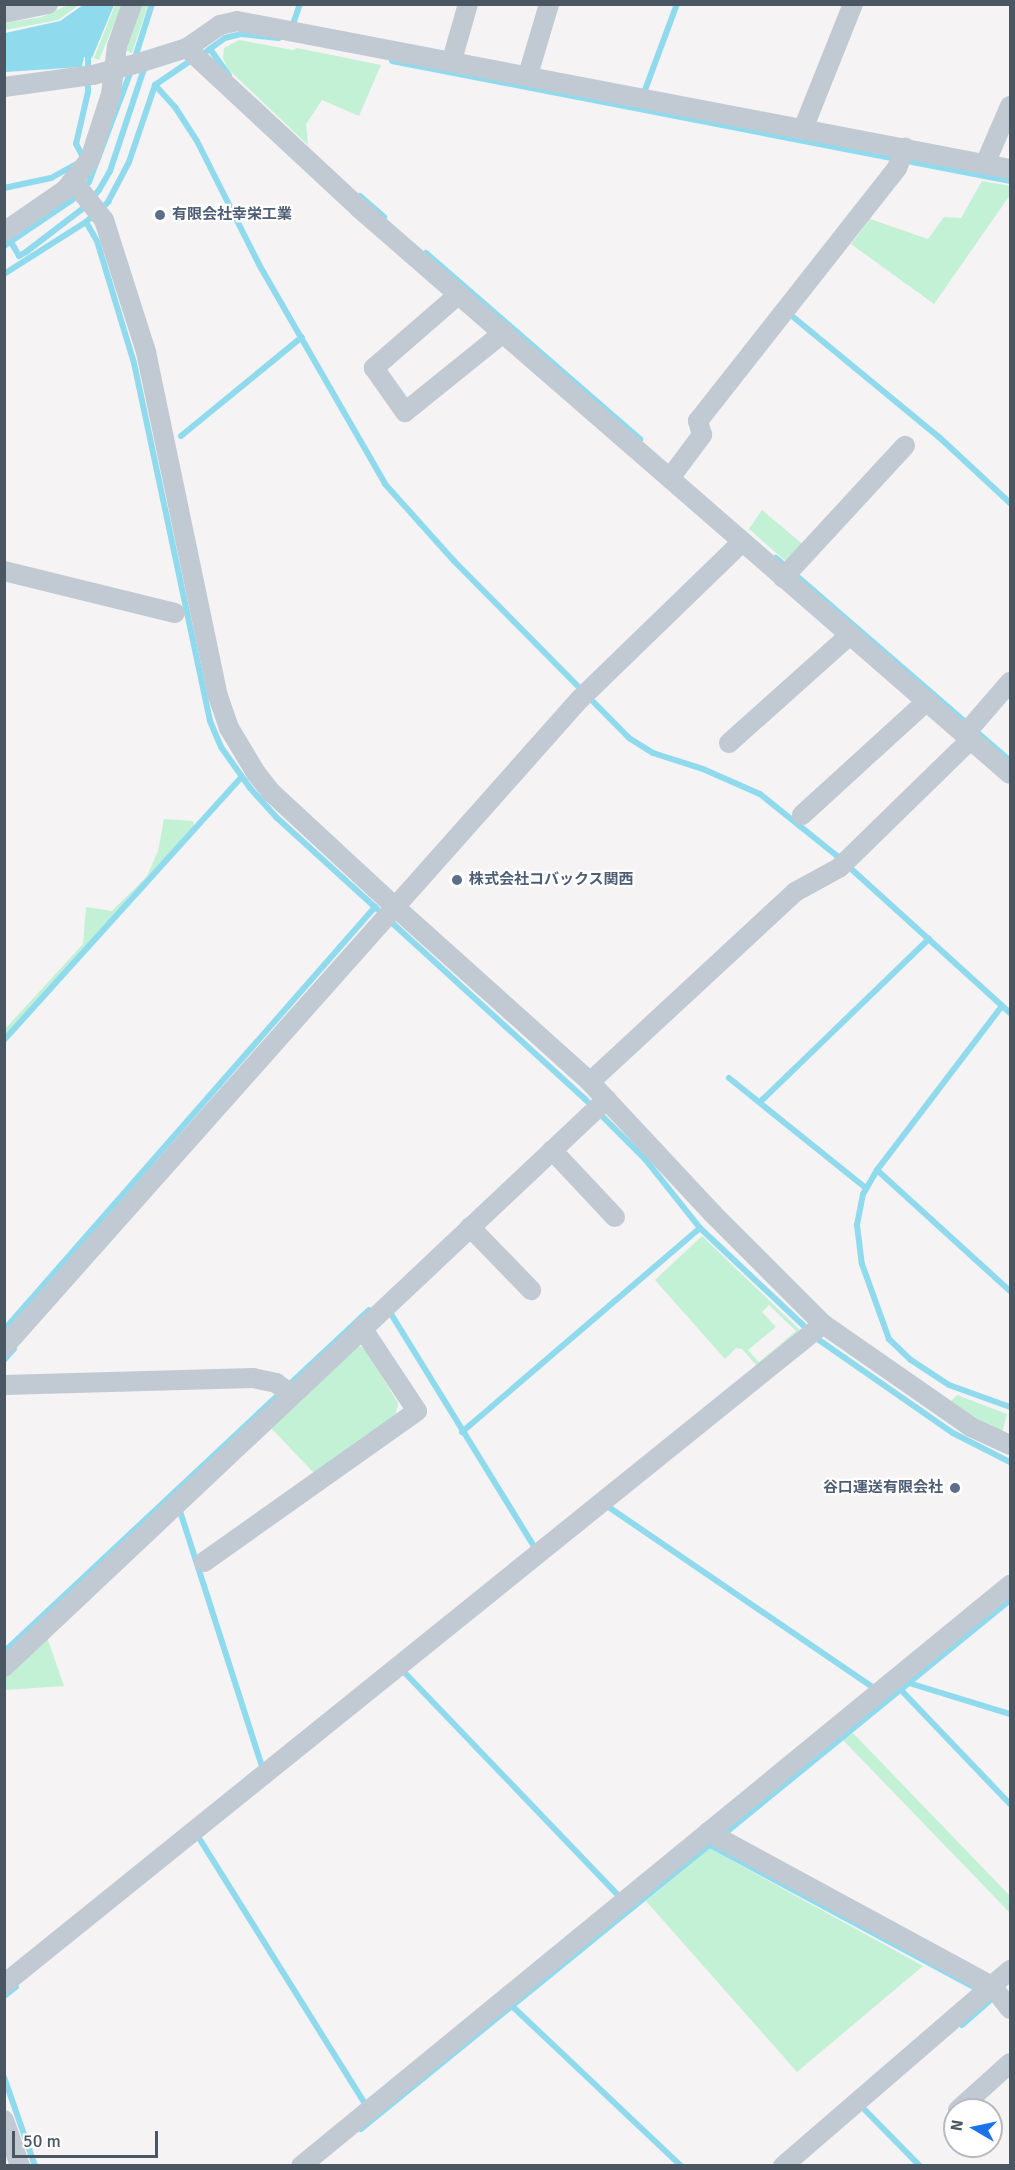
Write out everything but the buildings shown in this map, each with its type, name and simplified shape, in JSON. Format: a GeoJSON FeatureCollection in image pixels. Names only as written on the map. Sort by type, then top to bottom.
{"type":"FeatureCollection","features":[{"type":"Feature","properties":{"kind":"street"},"geometry":{"type":"LineString","coordinates":[[4,13],[48,4]]}},
{"type":"Feature","properties":{"kind":"street"},"geometry":{"type":"LineString","coordinates":[[4,232],[75,183],[97,142],[111,94],[125,67],[132,4]]}},
{"type":"Feature","properties":{"kind":"street"},"geometry":{"type":"LineString","coordinates":[[452,60],[468,4]]}},
{"type":"Feature","properties":{"kind":"street"},"geometry":{"type":"LineString","coordinates":[[528,75],[549,4]]}},
{"type":"Feature","properties":{"kind":"street"},"geometry":{"type":"LineString","coordinates":[[802,129],[853,4]]}},
{"type":"Feature","properties":{"kind":"street"},"geometry":{"type":"LineString","coordinates":[[4,87],[88,76],[194,54],[220,25],[237,21],[452,60],[1011,169]]}},
{"type":"Feature","properties":{"kind":"street"},"geometry":{"type":"LineString","coordinates":[[194,54],[249,109],[742,543],[927,701],[969,732],[1011,774]]}},
{"type":"Feature","properties":{"kind":"street"},"geometry":{"type":"LineString","coordinates":[[985,164],[1011,106]]}},
{"type":"Feature","properties":{"kind":"street"},"geometry":{"type":"LineString","coordinates":[[670,478],[702,435],[698,421],[897,168],[905,148]]}},
{"type":"Feature","properties":{"kind":"street"},"geometry":{"type":"LineString","coordinates":[[75,183],[104,219],[146,352],[218,696],[229,728],[242,753],[271,792],[590,1082],[599,1106],[713,1214],[815,1331],[971,1427],[1011,1444]]}},
{"type":"Feature","properties":{"kind":"street"},"geometry":{"type":"LineString","coordinates":[[459,294],[374,368],[405,412],[504,332]]}},
{"type":"Feature","properties":{"kind":"street"},"geometry":{"type":"LineString","coordinates":[[783,578],[905,446]]}},
{"type":"Feature","properties":{"kind":"street"},"geometry":{"type":"LineString","coordinates":[[4,1347],[393,905],[585,693],[742,543]]}},
{"type":"Feature","properties":{"kind":"street"},"geometry":{"type":"LineString","coordinates":[[4,571],[175,613]]}},
{"type":"Feature","properties":{"kind":"street"},"geometry":{"type":"LineString","coordinates":[[729,743],[850,635]]}},
{"type":"Feature","properties":{"kind":"street"},"geometry":{"type":"LineString","coordinates":[[590,1082],[795,892],[844,863],[969,732],[1011,682]]}},
{"type":"Feature","properties":{"kind":"street"},"geometry":{"type":"LineString","coordinates":[[802,815],[927,701]]}},
{"type":"Feature","properties":{"kind":"street"},"geometry":{"type":"LineString","coordinates":[[4,1667],[177,1500],[599,1106]]}},
{"type":"Feature","properties":{"kind":"street"},"geometry":{"type":"LineString","coordinates":[[552,1150],[615,1217]]}},
{"type":"Feature","properties":{"kind":"street"},"geometry":{"type":"LineString","coordinates":[[470,1227],[531,1290]]}},
{"type":"Feature","properties":{"kind":"street"},"geometry":{"type":"LineString","coordinates":[[204,1562],[417,1411],[362,1328]]}},
{"type":"Feature","properties":{"kind":"street"},"geometry":{"type":"LineString","coordinates":[[4,1984],[815,1331]]}},
{"type":"Feature","properties":{"kind":"street"},"geometry":{"type":"LineString","coordinates":[[4,1385],[253,1378],[276,1383],[291,1394]]}},
{"type":"Feature","properties":{"kind":"street"},"geometry":{"type":"LineString","coordinates":[[301,2166],[1011,1586]]}},
{"type":"Feature","properties":{"kind":"street"},"geometry":{"type":"LineString","coordinates":[[708,1832],[994,1994]]}},
{"type":"Feature","properties":{"kind":"street"},"geometry":{"type":"LineString","coordinates":[[783,2166],[994,1994],[1011,1970]]}},
{"type":"Feature","properties":{"kind":"street"},"geometry":{"type":"LineString","coordinates":[[972,2098],[1011,2063]]}},
{"type":"Feature","properties":{"kind":"street"},"geometry":{"type":"LineString","coordinates":[[4,2120],[20,2166]]}},
{"type":"Feature","properties":{"kind":"green space"},"geometry":{"type":"Polygon","coordinates":[[[70,4],[79,5],[58,20],[5,30],[5,23],[42,17],[70,4]]]}},
{"type":"Feature","properties":{"kind":"green space"},"geometry":{"type":"Polygon","coordinates":[[[115,5],[122,5],[99,60],[94,58],[115,5]]]}},
{"type":"Feature","properties":{"kind":"green space"},"geometry":{"type":"Polygon","coordinates":[[[140,5],[148,5],[132,53],[125,50],[140,5]]]}},
{"type":"Feature","properties":{"kind":"green space"},"geometry":{"type":"Polygon","coordinates":[[[239,40],[293,50],[297,48],[381,65],[359,116],[322,100],[306,124],[308,145],[228,69],[223,58],[224,48],[239,40]]]}},
{"type":"Feature","properties":{"kind":"green space"},"geometry":{"type":"Polygon","coordinates":[[[982,181],[1010,186],[1010,195],[934,304],[851,244],[870,219],[928,239],[944,217],[961,218],[982,181]]]}},
{"type":"Feature","properties":{"kind":"green space"},"geometry":{"type":"Polygon","coordinates":[[[762,510],[806,547],[790,565],[749,529],[762,510]]]}},
{"type":"Feature","properties":{"kind":"green space"},"geometry":{"type":"Polygon","coordinates":[[[164,819],[193,821],[194,826],[5,1036],[5,1029],[83,944],[86,907],[112,911],[147,876],[158,851],[164,819]]]}},
{"type":"Feature","properties":{"kind":"green space"},"geometry":{"type":"Polygon","coordinates":[[[702,1236],[802,1332],[758,1367],[742,1349],[736,1348],[725,1359],[655,1280],[702,1236]],[[769,1305],[762,1312],[776,1327],[748,1350],[759,1362],[796,1331],[769,1305]]]}},
{"type":"Feature","properties":{"kind":"green space"},"geometry":{"type":"Polygon","coordinates":[[[354,1346],[364,1347],[398,1403],[395,1417],[314,1473],[269,1426],[354,1346]]]}},
{"type":"Feature","properties":{"kind":"green space"},"geometry":{"type":"Polygon","coordinates":[[[957,1395],[1007,1414],[1002,1433],[949,1403],[957,1395]]]}},
{"type":"Feature","properties":{"kind":"green space"},"geometry":{"type":"Polygon","coordinates":[[[47,1637],[64,1686],[5,1690],[5,1677],[47,1637]]]}},
{"type":"Feature","properties":{"kind":"green space"},"geometry":{"type":"Polygon","coordinates":[[[853,1733],[1010,1896],[1010,1913],[843,1740],[853,1733]]]}},
{"type":"Feature","properties":{"kind":"green space"},"geometry":{"type":"Polygon","coordinates":[[[709,1848],[923,1966],[797,2072],[646,1901],[709,1848]]]}},
{"type":"Feature","properties":{"kind":"water"},"geometry":{"type":"Polygon","coordinates":[[[83,5],[114,5],[92,58],[84,57],[82,67],[5,72],[5,33],[60,21],[83,5]]]}},
{"type":"Feature","properties":{"kind":"waterway"},"geometry":{"type":"LineString","coordinates":[[134,61],[152,4]]}},
{"type":"Feature","properties":{"kind":"waterway"},"geometry":{"type":"LineString","coordinates":[[292,27],[300,4]]}},
{"type":"Feature","properties":{"kind":"waterway"},"geometry":{"type":"LineString","coordinates":[[645,90],[677,4]]}},
{"type":"Feature","properties":{"kind":"waterway"},"geometry":{"type":"LineString","coordinates":[[207,51],[225,38],[241,34],[279,38]]}},
{"type":"Feature","properties":{"kind":"waterway"},"geometry":{"type":"LineString","coordinates":[[4,188],[51,178],[80,162],[83,157],[76,144],[88,92],[88,49]]}},
{"type":"Feature","properties":{"kind":"waterway"},"geometry":{"type":"LineString","coordinates":[[210,49],[229,75]]}},
{"type":"Feature","properties":{"kind":"waterway"},"geometry":{"type":"LineString","coordinates":[[4,274],[86,222],[108,202],[129,162],[155,85],[193,59]]}},
{"type":"Feature","properties":{"kind":"waterway"},"geometry":{"type":"LineString","coordinates":[[392,61],[1010,181]]}},
{"type":"Feature","properties":{"kind":"waterway"},"geometry":{"type":"LineString","coordinates":[[11,242],[19,256],[26,252],[82,209],[99,190],[110,171],[144,69]]}},
{"type":"Feature","properties":{"kind":"waterway"},"geometry":{"type":"LineString","coordinates":[[4,246],[72,200],[89,182],[131,71]]}},
{"type":"Feature","properties":{"kind":"waterway"},"geometry":{"type":"LineString","coordinates":[[155,85],[175,107],[197,141],[261,268],[385,484],[454,561],[629,738],[653,753],[703,769],[760,794],[837,856],[1010,1013]]}},
{"type":"Feature","properties":{"kind":"waterway"},"geometry":{"type":"LineString","coordinates":[[360,196],[384,217]]}},
{"type":"Feature","properties":{"kind":"waterway"},"geometry":{"type":"LineString","coordinates":[[86,222],[97,241],[134,363],[210,721],[221,747],[250,788],[276,817],[377,909]]}},
{"type":"Feature","properties":{"kind":"waterway"},"geometry":{"type":"LineString","coordinates":[[426,253],[640,439]]}},
{"type":"Feature","properties":{"kind":"waterway"},"geometry":{"type":"LineString","coordinates":[[792,316],[939,437],[1010,503]]}},
{"type":"Feature","properties":{"kind":"waterway"},"geometry":{"type":"LineString","coordinates":[[181,436],[302,337]]}},
{"type":"Feature","properties":{"kind":"waterway"},"geometry":{"type":"LineString","coordinates":[[776,558],[1010,761]]}},
{"type":"Feature","properties":{"kind":"waterway"},"geometry":{"type":"LineString","coordinates":[[4,1040],[241,778]]}},
{"type":"Feature","properties":{"kind":"waterway"},"geometry":{"type":"LineString","coordinates":[[4,1330],[375,907]]}},
{"type":"Feature","properties":{"kind":"waterway"},"geometry":{"type":"LineString","coordinates":[[390,921],[585,1099],[645,1159],[700,1228],[819,1340],[953,1433],[1010,1462]]}},
{"type":"Feature","properties":{"kind":"waterway"},"geometry":{"type":"LineString","coordinates":[[760,1102],[929,939]]}},
{"type":"Feature","properties":{"kind":"waterway"},"geometry":{"type":"LineString","coordinates":[[1002,1006],[877,1170],[863,1194],[857,1225],[862,1264],[889,1339],[911,1360],[949,1385],[1010,1407]]}},
{"type":"Feature","properties":{"kind":"waterway"},"geometry":{"type":"LineString","coordinates":[[729,1078],[866,1188]]}},
{"type":"Feature","properties":{"kind":"waterway"},"geometry":{"type":"LineString","coordinates":[[877,1170],[1010,1291]]}},
{"type":"Feature","properties":{"kind":"waterway"},"geometry":{"type":"LineString","coordinates":[[462,1432],[700,1228]]}},
{"type":"Feature","properties":{"kind":"waterway"},"geometry":{"type":"LineString","coordinates":[[388,1309],[537,1551]]}},
{"type":"Feature","properties":{"kind":"waterway"},"geometry":{"type":"LineString","coordinates":[[4,1652],[369,1310]]}},
{"type":"Feature","properties":{"kind":"waterway"},"geometry":{"type":"LineString","coordinates":[[4,1360],[14,1349]]}},
{"type":"Feature","properties":{"kind":"waterway"},"geometry":{"type":"LineString","coordinates":[[179,1508],[263,1769]]}},
{"type":"Feature","properties":{"kind":"waterway"},"geometry":{"type":"LineString","coordinates":[[610,1508],[877,1690]]}},
{"type":"Feature","properties":{"kind":"waterway"},"geometry":{"type":"LineString","coordinates":[[729,1830],[1010,1600]]}},
{"type":"Feature","properties":{"kind":"waterway"},"geometry":{"type":"LineString","coordinates":[[405,1673],[623,1900]]}},
{"type":"Feature","properties":{"kind":"waterway"},"geometry":{"type":"LineString","coordinates":[[909,1683],[1010,1714]]}},
{"type":"Feature","properties":{"kind":"waterway"},"geometry":{"type":"LineString","coordinates":[[901,1690],[1010,1804]]}},
{"type":"Feature","properties":{"kind":"waterway"},"geometry":{"type":"LineString","coordinates":[[199,1838],[367,2107]]}},
{"type":"Feature","properties":{"kind":"waterway"},"geometry":{"type":"LineString","coordinates":[[361,2129],[712,1843]]}},
{"type":"Feature","properties":{"kind":"waterway"},"geometry":{"type":"LineString","coordinates":[[710,1845],[979,1990]]}},
{"type":"Feature","properties":{"kind":"waterway"},"geometry":{"type":"LineString","coordinates":[[4,1996],[16,1987]]}},
{"type":"Feature","properties":{"kind":"waterway"},"geometry":{"type":"LineString","coordinates":[[962,2025],[995,1996]]}},
{"type":"Feature","properties":{"kind":"waterway"},"geometry":{"type":"LineString","coordinates":[[512,2006],[681,2166]]}},
{"type":"Feature","properties":{"kind":"waterway"},"geometry":{"type":"LineString","coordinates":[[4,2077],[35,2166]]}},
{"type":"Feature","properties":{"kind":"waterway"},"geometry":{"type":"LineString","coordinates":[[864,2109],[920,2166]]}},
{"type":"Feature","properties":{"kind":"place","name":"有限会社幸栄工業"},"geometry":{"type":"Point","coordinates":[160,215]}},
{"type":"Feature","properties":{"kind":"place","name":"株式会社コバックス関西"},"geometry":{"type":"Point","coordinates":[457,880]}},
{"type":"Feature","properties":{"kind":"place","name":"谷口運送有限会社"},"geometry":{"type":"Point","coordinates":[955,1488]}}]}
